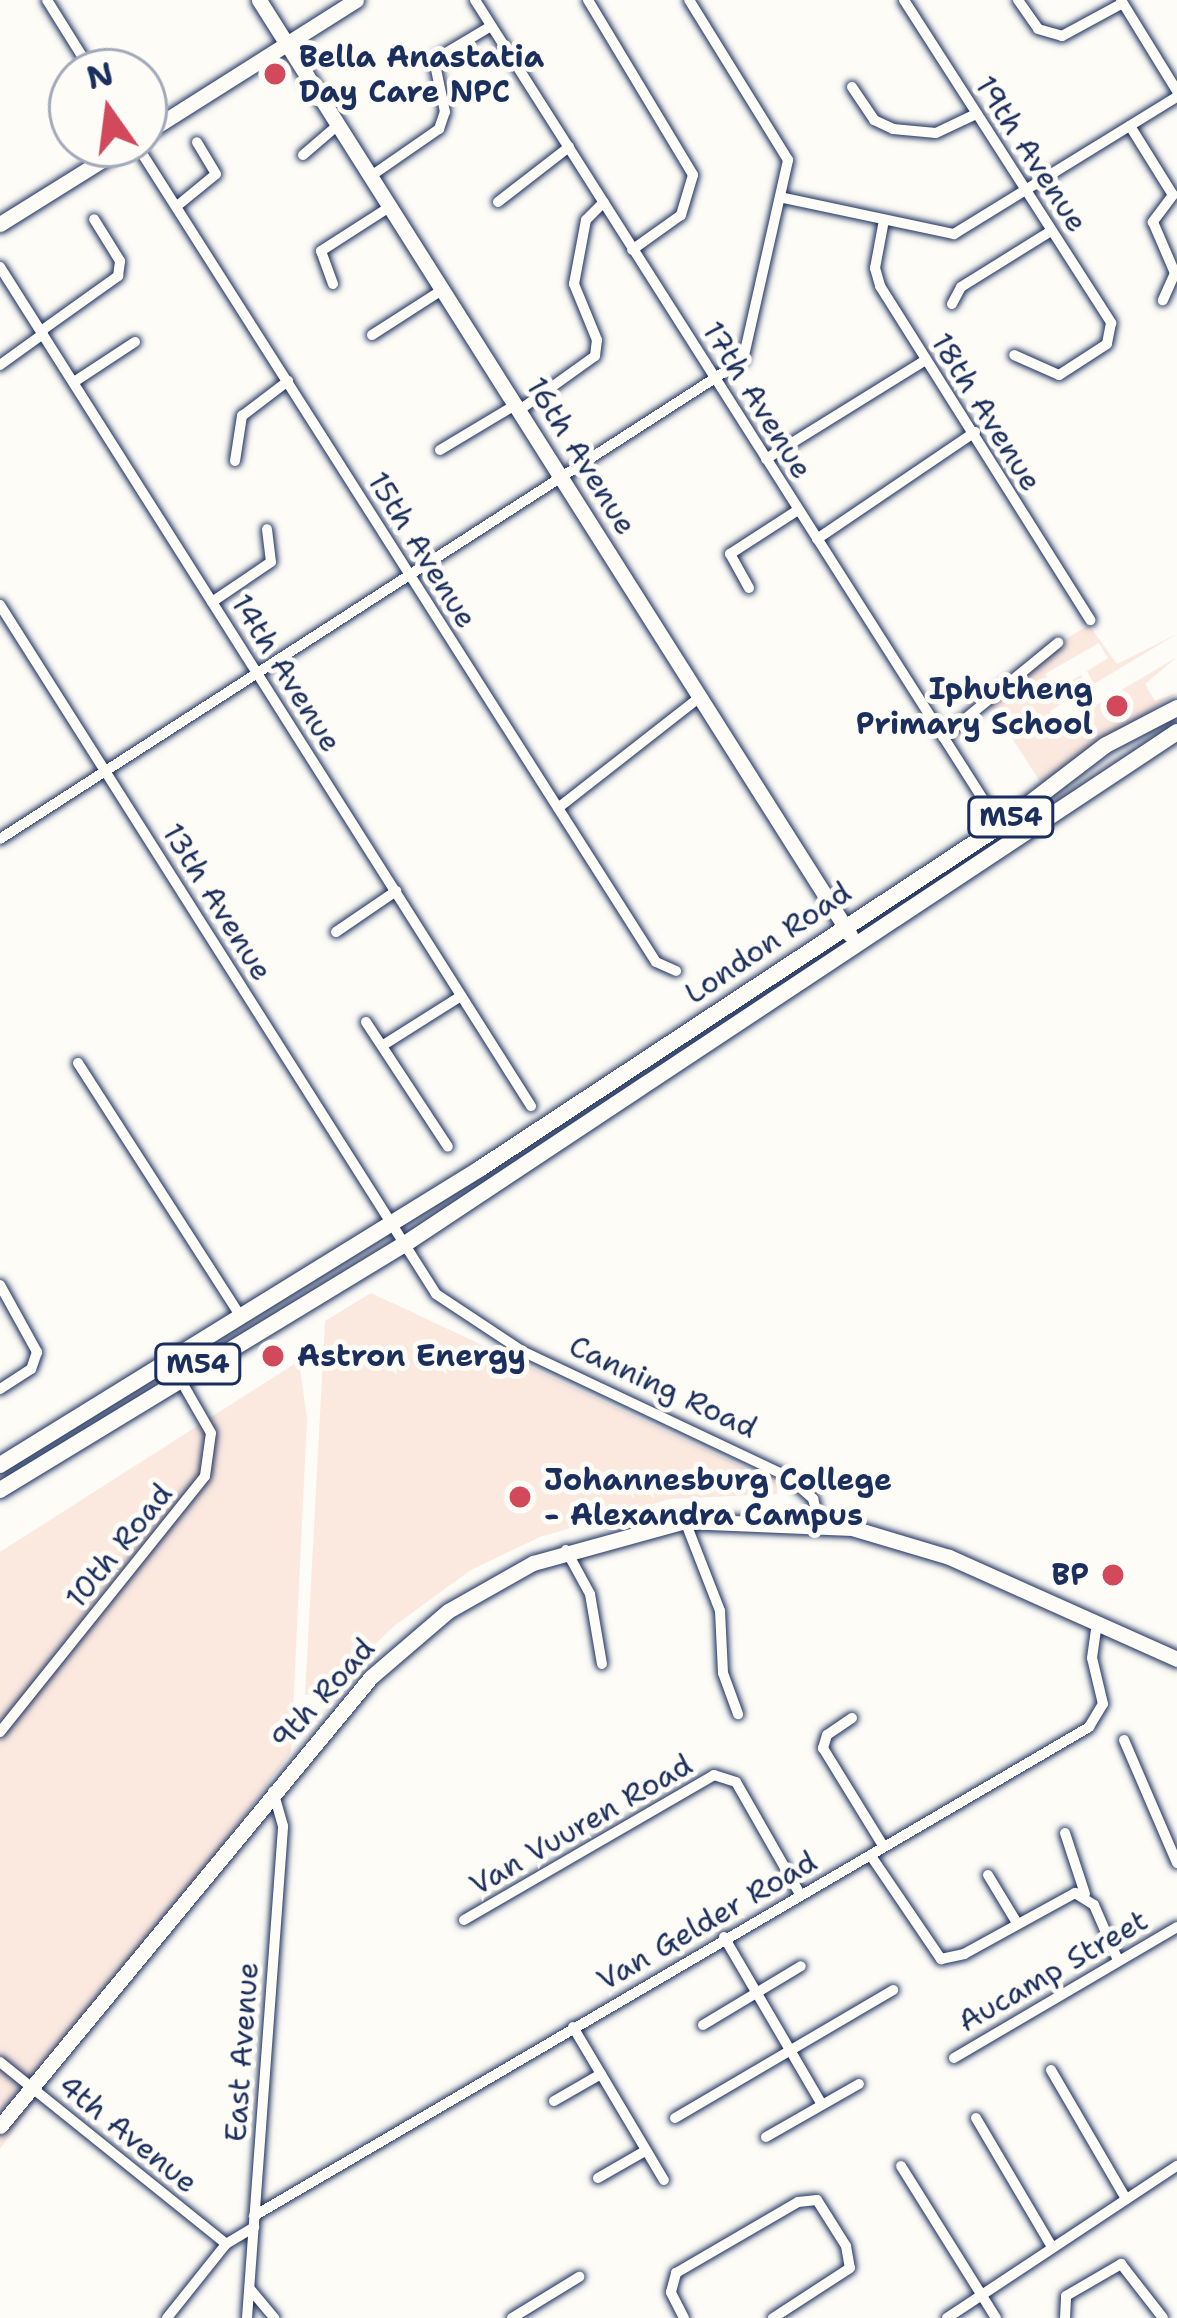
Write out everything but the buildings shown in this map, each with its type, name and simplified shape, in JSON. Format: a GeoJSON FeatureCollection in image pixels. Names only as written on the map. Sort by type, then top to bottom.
{"type":"FeatureCollection","features":[{"type":"Feature","properties":{"kind":"main road","name":"London Road"},"geometry":{"type":"LineString","coordinates":[[391,1226],[843,923],[1000,826],[1106,746],[1177,708]]}},
{"type":"Feature","properties":{"kind":"main road","name":"London Road"},"geometry":{"type":"LineString","coordinates":[[402,1246],[855,942],[1174,740]]}},
{"type":"Feature","properties":{"kind":"main road","name":"M54"},"geometry":{"type":"LineString","coordinates":[[0,1465],[238,1312],[391,1226]]}},
{"type":"Feature","properties":{"kind":"main road","name":"M54"},"geometry":{"type":"LineString","coordinates":[[0,1490],[178,1376],[402,1246]]}},
{"type":"Feature","properties":{"kind":"street"},"geometry":{"type":"LineString","coordinates":[[46,0],[77,48]]}},
{"type":"Feature","properties":{"kind":"street","name":"16th Avenue"},"geometry":{"type":"LineString","coordinates":[[259,0],[855,942]]}},
{"type":"Feature","properties":{"kind":"street"},"geometry":{"type":"LineString","coordinates":[[168,119],[356,0]]}},
{"type":"Feature","properties":{"kind":"street","name":"17th Avenue"},"geometry":{"type":"LineString","coordinates":[[475,0],[1000,826]]}},
{"type":"Feature","properties":{"kind":"street"},"geometry":{"type":"LineString","coordinates":[[588,0],[693,175],[681,215],[632,250]]}},
{"type":"Feature","properties":{"kind":"street"},"geometry":{"type":"LineString","coordinates":[[0,839],[104,767],[717,382],[748,352],[784,198],[784,149],[689,0]]}},
{"type":"Feature","properties":{"kind":"street","name":"19th Avenue"},"geometry":{"type":"LineString","coordinates":[[904,0],[1111,323],[1111,336],[1056,376],[1013,355]]}},
{"type":"Feature","properties":{"kind":"street"},"geometry":{"type":"LineString","coordinates":[[784,198],[954,233],[1025,193],[1177,94],[1122,2],[1062,36],[1039,28],[1018,0]]}},
{"type":"Feature","properties":{"kind":"street"},"geometry":{"type":"LineString","coordinates":[[371,176],[439,130],[445,112],[434,60],[491,26]]}},
{"type":"Feature","properties":{"kind":"street"},"geometry":{"type":"LineString","coordinates":[[852,86],[874,121],[893,129],[936,133],[976,114]]}},
{"type":"Feature","properties":{"kind":"street"},"geometry":{"type":"LineString","coordinates":[[303,155],[340,124]]}},
{"type":"Feature","properties":{"kind":"street"},"geometry":{"type":"LineString","coordinates":[[1130,126],[1174,198],[1153,222],[1175,273],[1163,300]]}},
{"type":"Feature","properties":{"kind":"street"},"geometry":{"type":"LineString","coordinates":[[177,206],[216,174],[197,142]]}},
{"type":"Feature","properties":{"kind":"street"},"geometry":{"type":"LineString","coordinates":[[498,202],[569,147]]}},
{"type":"Feature","properties":{"kind":"street"},"geometry":{"type":"LineString","coordinates":[[0,224],[92,168]]}},
{"type":"Feature","properties":{"kind":"street","name":"15th Avenue"},"geometry":{"type":"LineString","coordinates":[[149,168],[656,962],[676,971]]}},
{"type":"Feature","properties":{"kind":"street"},"geometry":{"type":"LineString","coordinates":[[440,450],[519,407],[595,356],[597,340],[574,284],[586,220],[604,202]]}},
{"type":"Feature","properties":{"kind":"street"},"geometry":{"type":"LineString","coordinates":[[333,284],[321,251],[391,206]]}},
{"type":"Feature","properties":{"kind":"street"},"geometry":{"type":"LineString","coordinates":[[0,365],[118,276],[120,261],[94,219]]}},
{"type":"Feature","properties":{"kind":"street","name":"18th Avenue"},"geometry":{"type":"LineString","coordinates":[[884,220],[875,274],[924,361],[975,433],[1090,620]]}},
{"type":"Feature","properties":{"kind":"street"},"geometry":{"type":"LineString","coordinates":[[952,304],[961,287],[1051,231]]}},
{"type":"Feature","properties":{"kind":"street","name":"14th Avenue"},"geometry":{"type":"LineString","coordinates":[[0,267],[531,1106]]}},
{"type":"Feature","properties":{"kind":"street"},"geometry":{"type":"LineString","coordinates":[[372,335],[442,290]]}},
{"type":"Feature","properties":{"kind":"street"},"geometry":{"type":"LineString","coordinates":[[74,382],[135,342]]}},
{"type":"Feature","properties":{"kind":"street"},"geometry":{"type":"LineString","coordinates":[[766,459],[924,361]]}},
{"type":"Feature","properties":{"kind":"street"},"geometry":{"type":"LineString","coordinates":[[235,461],[242,416],[288,381]]}},
{"type":"Feature","properties":{"kind":"street"},"geometry":{"type":"LineString","coordinates":[[817,539],[975,433]]}},
{"type":"Feature","properties":{"kind":"street"},"geometry":{"type":"LineString","coordinates":[[749,588],[730,554],[798,510]]}},
{"type":"Feature","properties":{"kind":"street"},"geometry":{"type":"LineString","coordinates":[[212,602],[274,558],[267,530]]}},
{"type":"Feature","properties":{"kind":"street","name":"13th Avenue"},"geometry":{"type":"LineString","coordinates":[[0,604],[402,1246]]}},
{"type":"Feature","properties":{"kind":"street"},"geometry":{"type":"LineString","coordinates":[[943,737],[1058,643]]}},
{"type":"Feature","properties":{"kind":"street"},"geometry":{"type":"LineString","coordinates":[[558,808],[700,697]]}},
{"type":"Feature","properties":{"kind":"street"},"geometry":{"type":"LineString","coordinates":[[336,932],[396,891]]}},
{"type":"Feature","properties":{"kind":"street"},"geometry":{"type":"LineString","coordinates":[[386,1044],[461,996]]}},
{"type":"Feature","properties":{"kind":"street"},"geometry":{"type":"LineString","coordinates":[[366,1022],[386,1044],[448,1147]]}},
{"type":"Feature","properties":{"kind":"street"},"geometry":{"type":"LineString","coordinates":[[78,1064],[238,1312]]}},
{"type":"Feature","properties":{"kind":"street","name":"Canning Road"},"geometry":{"type":"LineString","coordinates":[[402,1246],[436,1294],[473,1325],[787,1476],[813,1499],[820,1523]]}},
{"type":"Feature","properties":{"kind":"street"},"geometry":{"type":"LineString","coordinates":[[0,1285],[37,1352],[31,1369],[0,1389]]}},
{"type":"Feature","properties":{"kind":"street","name":"10th Road"},"geometry":{"type":"LineString","coordinates":[[0,1732],[206,1476],[212,1433],[178,1376]]}},
{"type":"Feature","properties":{"kind":"street"},"geometry":{"type":"LineString","coordinates":[[685,1521],[720,1611],[723,1673],[738,1714]]}},
{"type":"Feature","properties":{"kind":"street","name":"9th Road"},"geometry":{"type":"LineString","coordinates":[[0,2126],[273,1791],[418,1634],[477,1591],[566,1550],[685,1521],[820,1523]]}},
{"type":"Feature","properties":{"kind":"street"},"geometry":{"type":"LineString","coordinates":[[820,1523],[938,1552],[1174,1655]]}},
{"type":"Feature","properties":{"kind":"street"},"geometry":{"type":"LineString","coordinates":[[566,1550],[590,1594],[602,1664]]}},
{"type":"Feature","properties":{"kind":"street","name":"Van Gelder Road"},"geometry":{"type":"LineString","coordinates":[[226,2244],[254,2221],[573,2027],[1094,1723],[1103,1704],[1092,1658],[1097,1622]]}},
{"type":"Feature","properties":{"kind":"street"},"geometry":{"type":"LineString","coordinates":[[852,1718],[827,1735],[824,1748],[884,1847]]}},
{"type":"Feature","properties":{"kind":"street"},"geometry":{"type":"LineString","coordinates":[[1124,1740],[1177,1863]]}},
{"type":"Feature","properties":{"kind":"street","name":"Van Vuuren Road"},"geometry":{"type":"LineString","coordinates":[[464,1920],[714,1775],[736,1782],[800,1894]]}},
{"type":"Feature","properties":{"kind":"street","name":"East Avenue"},"geometry":{"type":"LineString","coordinates":[[248,2318],[283,1826],[273,1791]]}},
{"type":"Feature","properties":{"kind":"street"},"geometry":{"type":"LineString","coordinates":[[1065,1833],[1085,1894],[1117,1958]]}},
{"type":"Feature","properties":{"kind":"street"},"geometry":{"type":"LineString","coordinates":[[871,1856],[941,1959],[1067,1895],[1085,1894]]}},
{"type":"Feature","properties":{"kind":"street"},"geometry":{"type":"LineString","coordinates":[[988,1875],[1017,1923]]}},
{"type":"Feature","properties":{"kind":"street","name":"Aucamp Street"},"geometry":{"type":"LineString","coordinates":[[954,2058],[1117,1958],[1177,1927]]}},
{"type":"Feature","properties":{"kind":"street"},"geometry":{"type":"LineString","coordinates":[[724,1937],[822,2105]]}},
{"type":"Feature","properties":{"kind":"street"},"geometry":{"type":"LineString","coordinates":[[703,2025],[801,1966]]}},
{"type":"Feature","properties":{"kind":"street"},"geometry":{"type":"LineString","coordinates":[[675,2118],[893,1990]]}},
{"type":"Feature","properties":{"kind":"street"},"geometry":{"type":"LineString","coordinates":[[573,2027],[664,2180]]}},
{"type":"Feature","properties":{"kind":"street","name":"4th Avenue"},"geometry":{"type":"LineString","coordinates":[[0,2062],[226,2244]]}},
{"type":"Feature","properties":{"kind":"street"},"geometry":{"type":"LineString","coordinates":[[1051,2070],[1126,2199]]}},
{"type":"Feature","properties":{"kind":"street"},"geometry":{"type":"LineString","coordinates":[[554,2101],[601,2074]]}},
{"type":"Feature","properties":{"kind":"street"},"geometry":{"type":"LineString","coordinates":[[766,2137],[859,2084]]}},
{"type":"Feature","properties":{"kind":"street"},"geometry":{"type":"LineString","coordinates":[[976,2118],[1052,2247]]}},
{"type":"Feature","properties":{"kind":"street"},"geometry":{"type":"LineString","coordinates":[[598,2178],[645,2150]]}},
{"type":"Feature","properties":{"kind":"street"},"geometry":{"type":"LineString","coordinates":[[902,2166],[995,2318]]}},
{"type":"Feature","properties":{"kind":"street"},"geometry":{"type":"LineString","coordinates":[[947,2318],[1177,2166]]}},
{"type":"Feature","properties":{"kind":"street"},"geometry":{"type":"LineString","coordinates":[[684,2318],[671,2293],[676,2273],[798,2202],[817,2200],[846,2246],[850,2268],[773,2318]]}},
{"type":"Feature","properties":{"kind":"street"},"geometry":{"type":"LineString","coordinates":[[167,2318],[226,2244]]}},
{"type":"Feature","properties":{"kind":"street"},"geometry":{"type":"LineString","coordinates":[[1065,2318],[1066,2296],[1121,2264],[1163,2318]]}},
{"type":"Feature","properties":{"kind":"street"},"geometry":{"type":"LineString","coordinates":[[512,2318],[579,2277]]}},
{"type":"Feature","properties":{"kind":"street"},"geometry":{"type":"LineString","coordinates":[[250,2289],[274,2318]]}},
{"type":"Feature","properties":{"kind":"shaded area","name":"Iphutheng Primary School"},"geometry":{"type":"Polygon","coordinates":[[[1089,625],[1117,664],[1177,634],[1094,684],[1087,671],[1108,658],[1099,643],[1045,674],[1054,690],[1081,675],[1088,687],[1050,711],[1059,727],[1177,657],[1145,684],[1155,701],[1177,693],[1041,783],[989,703],[1033,659],[1089,625]]]}},
{"type":"Feature","properties":{"kind":"shaded area","name":"Johannesburg College - Alexandra Campus"},"geometry":{"type":"Polygon","coordinates":[[[371,1293],[777,1483],[777,1494],[670,1499],[540,1537],[471,1570],[394,1626],[326,1693],[305,1695],[325,1321],[371,1293]]]}},
{"type":"Feature","properties":{"kind":"shaded area"},"geometry":{"type":"Polygon","coordinates":[[[299,1361],[307,1419],[291,1752],[0,2149],[0,1552],[299,1361]]]}},
{"type":"Feature","properties":{"kind":"place","name":"Bella Anastatia Day Care NPC"},"geometry":{"type":"Point","coordinates":[275,74]}},
{"type":"Feature","properties":{"kind":"place","name":"Iphutheng Primary School"},"geometry":{"type":"Point","coordinates":[1117,706]}},
{"type":"Feature","properties":{"kind":"place","name":"Astron Energy"},"geometry":{"type":"Point","coordinates":[273,1356]}},
{"type":"Feature","properties":{"kind":"place","name":"Johannesburg College - Alexandra Campus"},"geometry":{"type":"Point","coordinates":[520,1497]}},
{"type":"Feature","properties":{"kind":"place","name":"BP"},"geometry":{"type":"Point","coordinates":[1113,1575]}}]}
